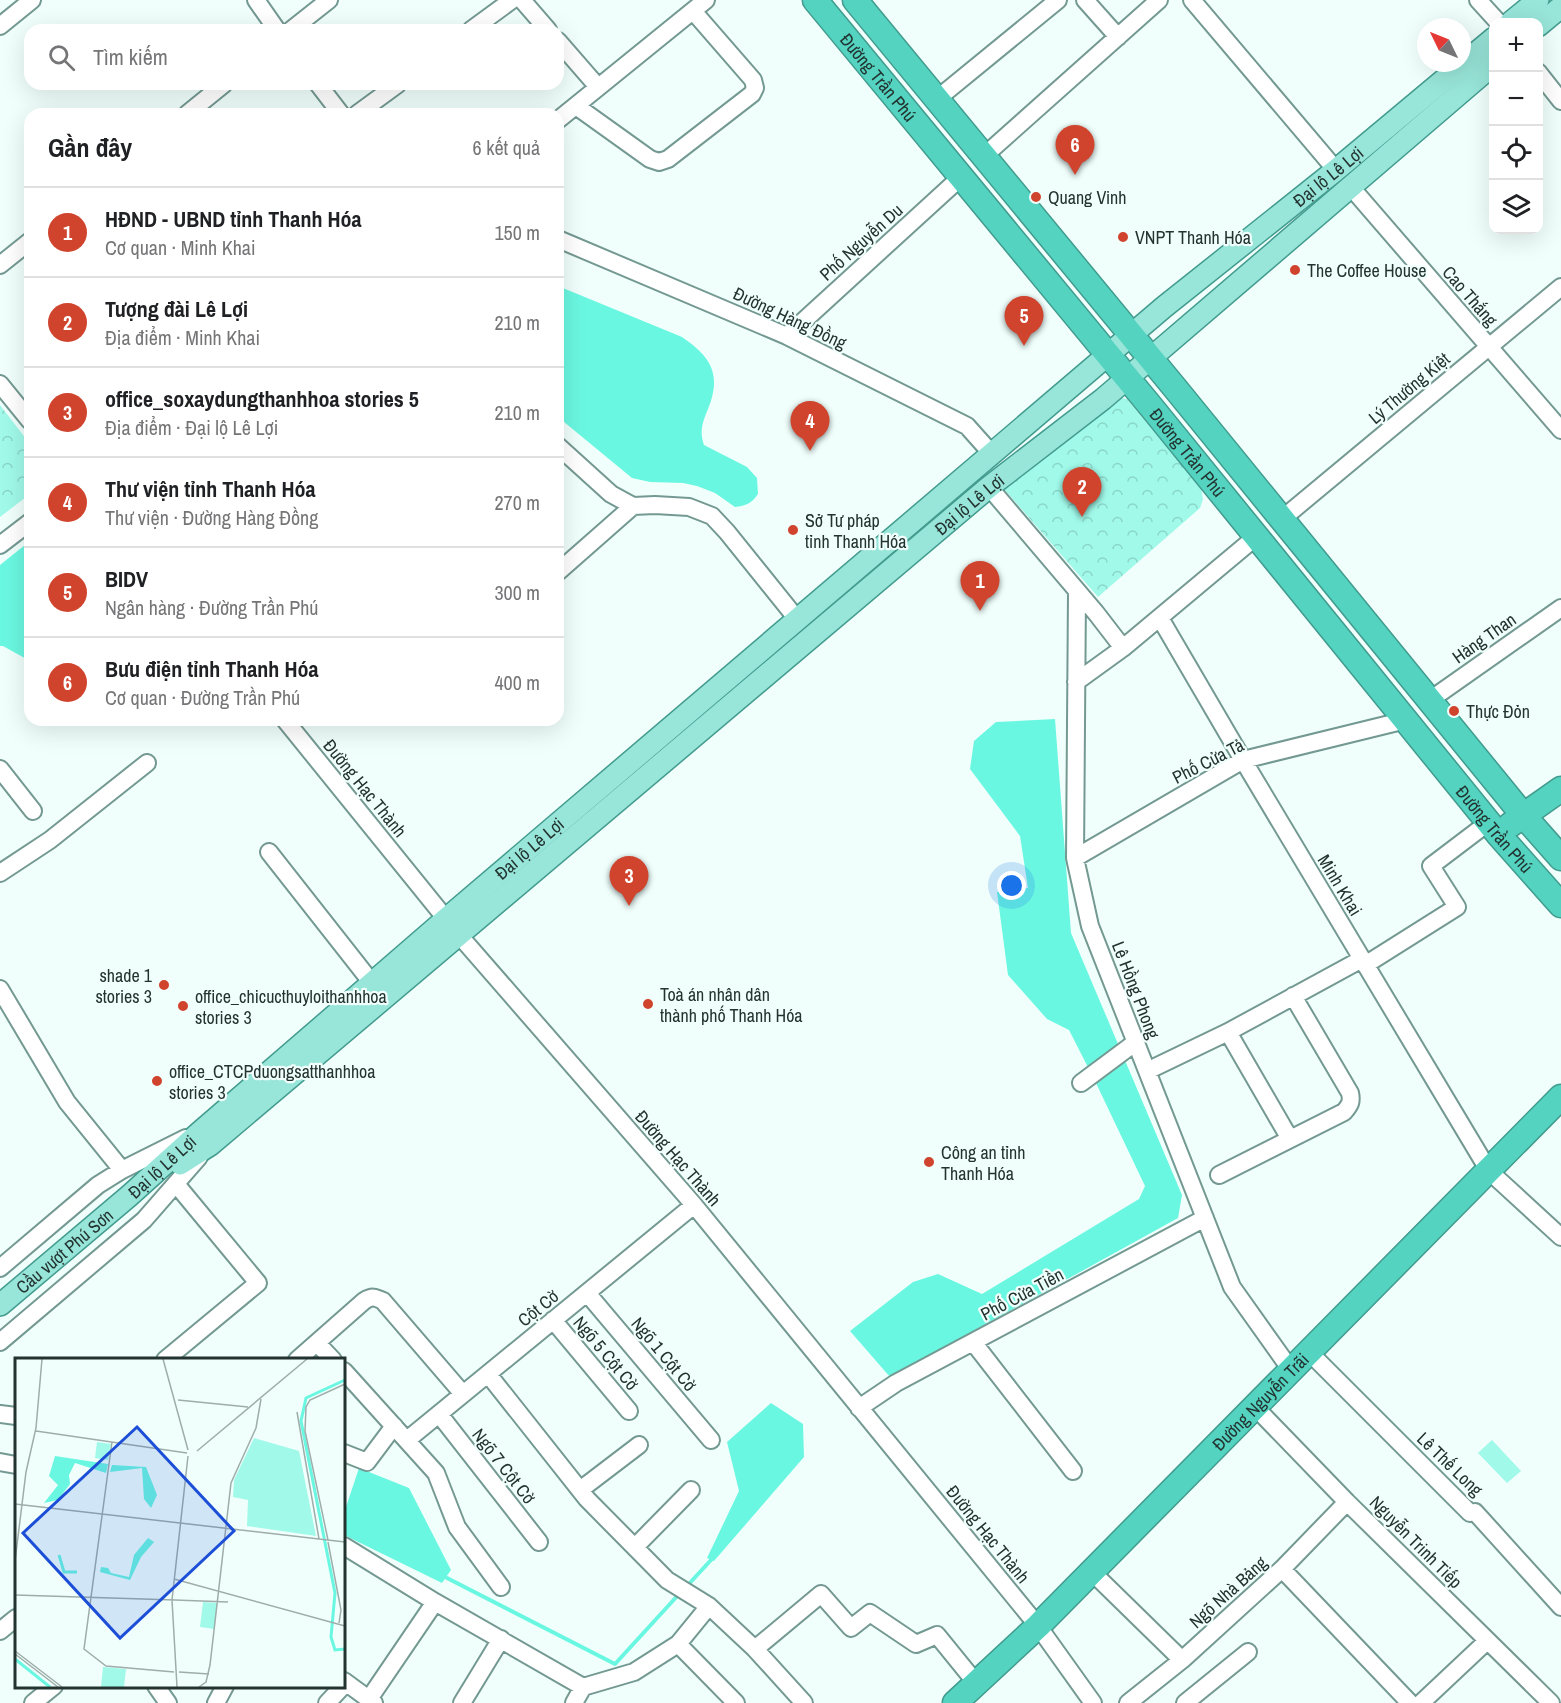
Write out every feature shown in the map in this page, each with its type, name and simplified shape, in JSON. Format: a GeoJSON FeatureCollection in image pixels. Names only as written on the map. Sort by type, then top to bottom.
{"type":"FeatureCollection","features":[{"type":"Feature","properties":{"kind":"highway","name":"Đường Trần Phú"},"geometry":{"type":"LineString","coordinates":[[815,0],[1257,536],[1494,828],[1561,905]]}},
{"type":"Feature","properties":{"kind":"highway","name":"Đường Trần Phú"},"geometry":{"type":"LineString","coordinates":[[855,0],[1523,815],[1561,858]]}},
{"type":"Feature","properties":{"kind":"highway"},"geometry":{"type":"LineString","coordinates":[[866,61],[890,42]]}},
{"type":"Feature","properties":{"kind":"highway"},"geometry":{"type":"LineString","coordinates":[[1406,720],[1430,700]]}},
{"type":"Feature","properties":{"kind":"highway"},"geometry":{"type":"LineString","coordinates":[[1494,828],[1523,815],[1561,789]]}},
{"type":"Feature","properties":{"kind":"highway","name":"Đường Nguyễn Trãi"},"geometry":{"type":"LineString","coordinates":[[955,1703],[1092,1572],[1561,1097]]}},
{"type":"Feature","properties":{"kind":"main road"},"geometry":{"type":"LineString","coordinates":[[1516,18],[1538,0]]}},
{"type":"Feature","properties":{"kind":"main road"},"geometry":{"type":"LineString","coordinates":[[1543,23],[1561,7]]}},
{"type":"Feature","properties":{"kind":"main road","name":"Đại lộ Lê Lợi"},"geometry":{"type":"LineString","coordinates":[[125,1200],[205,1138],[452,927],[721,684],[1131,335],[1336,170],[1489,42]]}},
{"type":"Feature","properties":{"kind":"main road","name":"Đại lộ Lê Lợi"},"geometry":{"type":"LineString","coordinates":[[205,1138],[372,983],[452,927],[736,700],[988,487],[1151,359],[1489,68]]}},
{"type":"Feature","properties":{"kind":"main road"},"geometry":{"type":"LineString","coordinates":[[721,684],[736,700]]}},
{"type":"Feature","properties":{"kind":"main road","name":"Cầu vượt Phú Sơn"},"geometry":{"type":"LineString","coordinates":[[0,1305],[125,1200]]}},
{"type":"Feature","properties":{"kind":"street"},"geometry":{"type":"LineString","coordinates":[[0,26],[33,0]]}},
{"type":"Feature","properties":{"kind":"street"},"geometry":{"type":"LineString","coordinates":[[256,0],[273,24]]}},
{"type":"Feature","properties":{"kind":"street"},"geometry":{"type":"LineString","coordinates":[[299,24],[329,0]]}},
{"type":"Feature","properties":{"kind":"street"},"geometry":{"type":"LineString","coordinates":[[479,24],[512,0]]}},
{"type":"Feature","properties":{"kind":"street"},"geometry":{"type":"LineString","coordinates":[[522,0],[543,24]]}},
{"type":"Feature","properties":{"kind":"street"},"geometry":{"type":"LineString","coordinates":[[564,115],[706,0]]}},
{"type":"Feature","properties":{"kind":"street"},"geometry":{"type":"LineString","coordinates":[[937,99],[1058,0]]}},
{"type":"Feature","properties":{"kind":"street"},"geometry":{"type":"LineString","coordinates":[[1085,0],[1118,37]]}},
{"type":"Feature","properties":{"kind":"street"},"geometry":{"type":"LineString","coordinates":[[984,156],[1160,0]]}},
{"type":"Feature","properties":{"kind":"street"},"geometry":{"type":"LineString","coordinates":[[1192,0],[1336,170]]}},
{"type":"Feature","properties":{"kind":"street"},"geometry":{"type":"LineString","coordinates":[[1478,0],[1494,18]]}},
{"type":"Feature","properties":{"kind":"street"},"geometry":{"type":"LineString","coordinates":[[576,106],[650,159],[659,162],[668,159],[752,94],[755,88],[753,80],[693,11]]}},
{"type":"Feature","properties":{"kind":"street"},"geometry":{"type":"LineString","coordinates":[[564,48],[598,87]]}},
{"type":"Feature","properties":{"kind":"street"},"geometry":{"type":"LineString","coordinates":[[1543,77],[1561,100]]}},
{"type":"Feature","properties":{"kind":"street"},"geometry":{"type":"LineString","coordinates":[[194,108],[217,90]]}},
{"type":"Feature","properties":{"kind":"street"},"geometry":{"type":"LineString","coordinates":[[323,90],[336,108]]}},
{"type":"Feature","properties":{"kind":"street"},"geometry":{"type":"LineString","coordinates":[[365,108],[390,90]]}},
{"type":"Feature","properties":{"kind":"street","name":"Phố Nguyễn Du"},"geometry":{"type":"LineString","coordinates":[[787,336],[961,177]]}},
{"type":"Feature","properties":{"kind":"street","name":"Cao Thắng"},"geometry":{"type":"LineString","coordinates":[[1350,186],[1561,430]]}},
{"type":"Feature","properties":{"kind":"street","name":"Đường Hàng Đồng"},"geometry":{"type":"LineString","coordinates":[[564,242],[787,336],[967,426],[992,454]]}},
{"type":"Feature","properties":{"kind":"street"},"geometry":{"type":"LineString","coordinates":[[0,265],[24,246]]}},
{"type":"Feature","properties":{"kind":"street","name":"Lý Thường Kiệt"},"geometry":{"type":"LineString","coordinates":[[1282,519],[1561,287]]}},
{"type":"Feature","properties":{"kind":"street"},"geometry":{"type":"LineString","coordinates":[[0,384],[24,414]]}},
{"type":"Feature","properties":{"kind":"street"},"geometry":{"type":"LineString","coordinates":[[564,451],[611,494],[633,506],[689,507],[712,516],[797,619]]}},
{"type":"Feature","properties":{"kind":"street"},"geometry":{"type":"LineString","coordinates":[[988,487],[1123,648]]}},
{"type":"Feature","properties":{"kind":"street"},"geometry":{"type":"LineString","coordinates":[[564,566],[633,506]]}},
{"type":"Feature","properties":{"kind":"street"},"geometry":{"type":"LineString","coordinates":[[0,545],[24,527]]}},
{"type":"Feature","properties":{"kind":"street"},"geometry":{"type":"LineString","coordinates":[[1077,682],[1160,618],[1257,536]]}},
{"type":"Feature","properties":{"kind":"street","name":"Lê Hồng Phong"},"geometry":{"type":"LineString","coordinates":[[1077,592],[1075,858],[1090,926],[1232,1287],[1291,1370]]}},
{"type":"Feature","properties":{"kind":"street","name":"Hàng Than"},"geometry":{"type":"LineString","coordinates":[[1430,700],[1561,608]]}},
{"type":"Feature","properties":{"kind":"street","name":"Minh Khai"},"geometry":{"type":"LineString","coordinates":[[1160,618],[1489,1170],[1561,1238]]}},
{"type":"Feature","properties":{"kind":"street","name":"Phố Cửa Tả"},"geometry":{"type":"LineString","coordinates":[[1075,858],[1243,760],[1406,720]]}},
{"type":"Feature","properties":{"kind":"street","name":"Đường Hạc Thành"},"geometry":{"type":"LineString","coordinates":[[290,726],[452,927],[694,1205],[1038,1626],[1093,1703]]}},
{"type":"Feature","properties":{"kind":"street"},"geometry":{"type":"LineString","coordinates":[[0,873],[50,840],[147,763]]}},
{"type":"Feature","properties":{"kind":"street"},"geometry":{"type":"LineString","coordinates":[[0,769],[33,811]]}},
{"type":"Feature","properties":{"kind":"street"},"geometry":{"type":"LineString","coordinates":[[1147,1071],[1364,962],[1457,907],[1431,866],[1494,828]]}},
{"type":"Feature","properties":{"kind":"street"},"geometry":{"type":"LineString","coordinates":[[269,852],[372,983]]}},
{"type":"Feature","properties":{"kind":"street"},"geometry":{"type":"LineString","coordinates":[[0,989],[68,1101],[122,1170]]}},
{"type":"Feature","properties":{"kind":"street"},"geometry":{"type":"LineString","coordinates":[[1219,1174],[1344,1112],[1350,1106],[1352,1100],[1350,1093],[1293,996]]}},
{"type":"Feature","properties":{"kind":"street"},"geometry":{"type":"LineString","coordinates":[[1228,1032],[1290,1139]]}},
{"type":"Feature","properties":{"kind":"street"},"geometry":{"type":"LineString","coordinates":[[1081,1083],[1136,1042]]}},
{"type":"Feature","properties":{"kind":"street"},"geometry":{"type":"LineString","coordinates":[[0,1268],[98,1185],[122,1170],[205,1138]]}},
{"type":"Feature","properties":{"kind":"street"},"geometry":{"type":"LineString","coordinates":[[0,1342],[144,1220],[176,1184],[205,1138]]}},
{"type":"Feature","properties":{"kind":"street"},"geometry":{"type":"LineString","coordinates":[[166,1358],[258,1282],[176,1184]]}},
{"type":"Feature","properties":{"kind":"street","name":"Cột Cờ"},"geometry":{"type":"LineString","coordinates":[[407,1440],[694,1205]]}},
{"type":"Feature","properties":{"kind":"street","name":"Phố Cửa Tiền"},"geometry":{"type":"LineString","coordinates":[[860,1408],[896,1383],[1205,1218]]}},
{"type":"Feature","properties":{"kind":"street","name":"Ngõ 1 Cột Cờ"},"geometry":{"type":"LineString","coordinates":[[587,1293],[711,1440]]}},
{"type":"Feature","properties":{"kind":"street"},"geometry":{"type":"LineString","coordinates":[[298,1358],[364,1301],[376,1297],[383,1300],[464,1394]]}},
{"type":"Feature","properties":{"kind":"street","name":"Ngõ 5 Cột Cờ"},"geometry":{"type":"LineString","coordinates":[[553,1320],[628,1411]]}},
{"type":"Feature","properties":{"kind":"street"},"geometry":{"type":"LineString","coordinates":[[973,1342],[1074,1471]]}},
{"type":"Feature","properties":{"kind":"street"},"geometry":{"type":"LineString","coordinates":[[317,1343],[332,1358]]}},
{"type":"Feature","properties":{"kind":"street","name":"Lê Thế Long"},"geometry":{"type":"LineString","coordinates":[[1309,1352],[1470,1513],[1474,1512],[1561,1607]]}},
{"type":"Feature","properties":{"kind":"street"},"geometry":{"type":"LineString","coordinates":[[345,1372],[436,1473],[457,1527],[501,1587]]}},
{"type":"Feature","properties":{"kind":"street"},"geometry":{"type":"LineString","coordinates":[[488,1374],[580,1491],[667,1580],[709,1606],[755,1649],[804,1703]]}},
{"type":"Feature","properties":{"kind":"street","name":"Nguyễn Trinh Tiếp"},"geometry":{"type":"LineString","coordinates":[[1255,1407],[1347,1502],[1551,1703]]}},
{"type":"Feature","properties":{"kind":"street"},"geometry":{"type":"LineString","coordinates":[[0,1414],[15,1416]]}},
{"type":"Feature","properties":{"kind":"street","name":"Ngõ 7 Cột Cờ"},"geometry":{"type":"LineString","coordinates":[[439,1414],[539,1542]]}},
{"type":"Feature","properties":{"kind":"street"},"geometry":{"type":"LineString","coordinates":[[345,1453],[367,1462],[394,1426]]}},
{"type":"Feature","properties":{"kind":"street"},"geometry":{"type":"LineString","coordinates":[[580,1491],[639,1445]]}},
{"type":"Feature","properties":{"kind":"street"},"geometry":{"type":"LineString","coordinates":[[0,1462],[15,1465]]}},
{"type":"Feature","properties":{"kind":"street"},"geometry":{"type":"LineString","coordinates":[[635,1547],[691,1490]]}},
{"type":"Feature","properties":{"kind":"street","name":"Ngõ Nhà Bảng"},"geometry":{"type":"LineString","coordinates":[[1128,1703],[1182,1660],[1282,1569],[1347,1502]]}},
{"type":"Feature","properties":{"kind":"street"},"geometry":{"type":"LineString","coordinates":[[345,1547],[435,1602],[583,1687]]}},
{"type":"Feature","properties":{"kind":"street"},"geometry":{"type":"LineString","coordinates":[[1282,1569],[1410,1703]]}},
{"type":"Feature","properties":{"kind":"street"},"geometry":{"type":"LineString","coordinates":[[1092,1572],[1182,1660]]}},
{"type":"Feature","properties":{"kind":"street"},"geometry":{"type":"LineString","coordinates":[[755,1649],[821,1594],[851,1628],[870,1612],[916,1644],[937,1635],[976,1683]]}},
{"type":"Feature","properties":{"kind":"street"},"geometry":{"type":"LineString","coordinates":[[345,1685],[372,1701],[435,1602]]}},
{"type":"Feature","properties":{"kind":"street"},"geometry":{"type":"LineString","coordinates":[[574,1703],[583,1687],[634,1672],[678,1644],[709,1606]]}},
{"type":"Feature","properties":{"kind":"street"},"geometry":{"type":"LineString","coordinates":[[0,1631],[15,1619]]}},
{"type":"Feature","properties":{"kind":"street"},"geometry":{"type":"LineString","coordinates":[[462,1703],[501,1639]]}},
{"type":"Feature","properties":{"kind":"street"},"geometry":{"type":"LineString","coordinates":[[1421,1703],[1487,1641]]}},
{"type":"Feature","properties":{"kind":"street"},"geometry":{"type":"LineString","coordinates":[[678,1644],[736,1703]]}},
{"type":"Feature","properties":{"kind":"street"},"geometry":{"type":"LineString","coordinates":[[1185,1703],[1248,1652]]}},
{"type":"Feature","properties":{"kind":"street"},"geometry":{"type":"LineString","coordinates":[[33,1703],[52,1688]]}},
{"type":"Feature","properties":{"kind":"street"},"geometry":{"type":"LineString","coordinates":[[157,1688],[168,1703]]}},
{"type":"Feature","properties":{"kind":"street"},"geometry":{"type":"LineString","coordinates":[[216,1703],[224,1688]]}},
{"type":"Feature","properties":{"kind":"street"},"geometry":{"type":"LineString","coordinates":[[327,1703],[340,1688]]}},
{"type":"Feature","properties":{"kind":"green space"},"geometry":{"type":"Polygon","coordinates":[[[1117,397],[1127,399],[1201,488],[1203,499],[1200,508],[1098,597],[1004,489],[1108,401],[1117,397]]]}},
{"type":"Feature","properties":{"kind":"green space"},"geometry":{"type":"Polygon","coordinates":[[[0,405],[24,436],[24,499],[0,517],[0,405]]]}},
{"type":"Feature","properties":{"kind":"green space"},"geometry":{"type":"Polygon","coordinates":[[[1492,1440],[1521,1471],[1507,1483],[1478,1453],[1492,1440]]]}},
{"type":"Feature","properties":{"kind":"shaded area"},"geometry":{"type":"Polygon","coordinates":[[[564,288],[682,337],[707,359],[714,376],[714,386],[702,426],[704,445],[747,467],[757,478],[758,494],[746,505],[735,507],[715,493],[697,486],[632,478],[564,422],[564,288]]]}},
{"type":"Feature","properties":{"kind":"shaded area"},"geometry":{"type":"Polygon","coordinates":[[[24,546],[24,658],[0,646],[0,565],[24,546]]]}},
{"type":"Feature","properties":{"kind":"shaded area"},"geometry":{"type":"Polygon","coordinates":[[[1055,719],[1071,933],[1182,1195],[1178,1218],[890,1377],[850,1331],[913,1282],[938,1274],[982,1294],[1139,1199],[1145,1186],[1069,1030],[1047,1019],[1008,975],[997,892],[1028,888],[1020,836],[970,769],[974,741],[996,722],[1055,719]]]}},
{"type":"Feature","properties":{"kind":"shaded area"},"geometry":{"type":"Polygon","coordinates":[[[771,1403],[803,1424],[804,1457],[714,1561],[707,1558],[739,1491],[727,1442],[771,1403]]]}},
{"type":"Feature","properties":{"kind":"shaded area"},"geometry":{"type":"Polygon","coordinates":[[[359,1468],[409,1488],[451,1570],[442,1583],[345,1535],[345,1510],[359,1468]]]}},
{"type":"Feature","properties":{"kind":"waterway"},"geometry":{"type":"LineString","coordinates":[[687,1586],[711,1560]]}},
{"type":"Feature","properties":{"kind":"waterway"},"geometry":{"type":"LineString","coordinates":[[447,1578],[615,1664],[680,1593]]}},
{"type":"Feature","properties":{"kind":"place","name":"Bưu điện tỉnh Thanh Hóa"},"geometry":{"type":"Point","coordinates":[1075,175]}},
{"type":"Feature","properties":{"kind":"place","name":"Quang Vinh"},"geometry":{"type":"Point","coordinates":[1036,197]}},
{"type":"Feature","properties":{"kind":"place","name":"VNPT Thanh Hóa"},"geometry":{"type":"Point","coordinates":[1123,237]}},
{"type":"Feature","properties":{"kind":"place","name":"The Coffee House"},"geometry":{"type":"Point","coordinates":[1295,270]}},
{"type":"Feature","properties":{"kind":"place","name":"BIDV"},"geometry":{"type":"Point","coordinates":[1024,346]}},
{"type":"Feature","properties":{"kind":"place","name":"Thư viện tỉnh Thanh Hóa"},"geometry":{"type":"Point","coordinates":[810,451]}},
{"type":"Feature","properties":{"kind":"place","name":"Tượng đài Lê Lợi"},"geometry":{"type":"Point","coordinates":[1082,517]}},
{"type":"Feature","properties":{"kind":"place","name":"Sở Tư pháp tỉnh Thanh Hóa"},"geometry":{"type":"Point","coordinates":[793,530]}},
{"type":"Feature","properties":{"kind":"place","name":"HĐND - UBND tỉnh Thanh Hóa"},"geometry":{"type":"Point","coordinates":[980,611]}},
{"type":"Feature","properties":{"kind":"place","name":"Thực Đỏn"},"geometry":{"type":"Point","coordinates":[1454,711]}},
{"type":"Feature","properties":{"kind":"place","name":"office_soxaydungthanhhoa stories 5"},"geometry":{"type":"Point","coordinates":[629,906]}},
{"type":"Feature","properties":{"kind":"place","name":"shade 1 stories 3"},"geometry":{"type":"Point","coordinates":[164,985]}},
{"type":"Feature","properties":{"kind":"place","name":"Toà án nhân dân thành phố Thanh Hóa"},"geometry":{"type":"Point","coordinates":[648,1004]}},
{"type":"Feature","properties":{"kind":"place","name":"office_chicucthuyloithanhhoa stories 3"},"geometry":{"type":"Point","coordinates":[183,1006]}},
{"type":"Feature","properties":{"kind":"place","name":"office_CTCPduongsatthanhhoa stories 3"},"geometry":{"type":"Point","coordinates":[157,1081]}},
{"type":"Feature","properties":{"kind":"place","name":"Công an tỉnh Thanh Hóa"},"geometry":{"type":"Point","coordinates":[929,1162]}}]}
